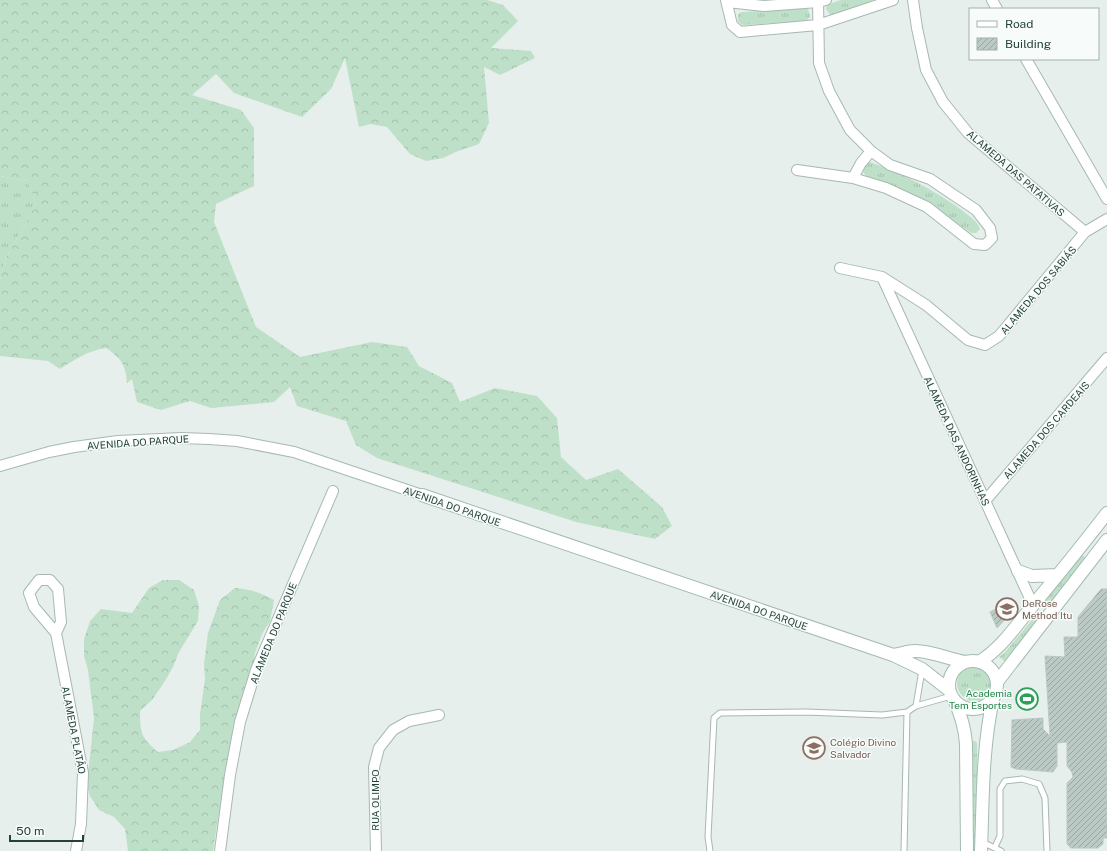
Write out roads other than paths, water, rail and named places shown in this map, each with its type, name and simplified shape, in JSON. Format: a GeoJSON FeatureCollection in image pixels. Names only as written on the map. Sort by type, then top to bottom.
{"type":"FeatureCollection","features":[{"type":"Feature","properties":{"kind":"street"},"geometry":{"type":"LineString","coordinates":[[797,170],[853,178],[886,188],[927,207],[974,244],[985,245],[992,238],[990,228],[976,210],[930,179],[890,165],[871,151],[850,130],[829,91],[819,63],[818,25],[821,1],[764,6],[726,1],[732,25],[740,32],[818,25],[893,0]]}},
{"type":"Feature","properties":{"kind":"street","name":"ALAMEDA DAS PATATIVAS"},"geometry":{"type":"LineString","coordinates":[[913,0],[926,70],[943,102],[968,133],[1085,232]]}},
{"type":"Feature","properties":{"kind":"street"},"geometry":{"type":"LineString","coordinates":[[1027,60],[1107,198]]}},
{"type":"Feature","properties":{"kind":"street"},"geometry":{"type":"LineString","coordinates":[[853,178],[861,163],[871,151]]}},
{"type":"Feature","properties":{"kind":"street","name":"ALAMEDA DOS SABIÁS"},"geometry":{"type":"LineString","coordinates":[[840,268],[882,277],[926,305],[968,340],[985,345],[999,336],[1085,232],[1107,219]]}},
{"type":"Feature","properties":{"kind":"street","name":"ALAMEDA DAS ANDORINHAS"},"geometry":{"type":"LineString","coordinates":[[882,277],[1033,604]]}},
{"type":"Feature","properties":{"kind":"street","name":"ALAMEDA DOS CARDEAIS"},"geometry":{"type":"LineString","coordinates":[[985,501],[1107,358]]}},
{"type":"Feature","properties":{"kind":"street","name":"AVENIDA DO PARQUE"},"geometry":{"type":"LineString","coordinates":[[0,466],[49,452],[118,441],[181,438],[209,439],[237,441],[294,452],[893,655],[922,669],[952,696]]}},
{"type":"Feature","properties":{"kind":"street","name":"ALAMEDA DO PARQUE"},"geometry":{"type":"LineString","coordinates":[[220,851],[230,775],[242,715],[256,670],[333,491]]}},
{"type":"Feature","properties":{"kind":"street"},"geometry":{"type":"LineString","coordinates":[[979,662],[988,656],[1004,640],[1107,513]]}},
{"type":"Feature","properties":{"kind":"street"},"geometry":{"type":"LineString","coordinates":[[997,682],[1107,540]]}},
{"type":"Feature","properties":{"kind":"street"},"geometry":{"type":"LineString","coordinates":[[1018,572],[1032,576],[1058,575]]}},
{"type":"Feature","properties":{"kind":"street"},"geometry":{"type":"LineString","coordinates":[[39,580],[50,580],[58,589],[61,622],[56,633],[34,607],[29,593],[39,580]]}},
{"type":"Feature","properties":{"kind":"street"},"geometry":{"type":"LineString","coordinates":[[1033,604],[1043,622]]}},
{"type":"Feature","properties":{"kind":"street","name":"ALAMEDA PLATÃO"},"geometry":{"type":"LineString","coordinates":[[56,633],[83,773],[81,824],[76,851]]}},
{"type":"Feature","properties":{"kind":"street","name":"AVENIDA DO PARQUE"},"geometry":{"type":"LineString","coordinates":[[893,655],[914,651],[936,654],[951,660],[965,662]]}},
{"type":"Feature","properties":{"kind":"street"},"geometry":{"type":"LineString","coordinates":[[967,851],[965,730],[961,714],[952,696],[949,681],[957,666],[965,662],[979,662],[987,666],[994,673],[997,682],[986,737],[984,756],[981,846]]}},
{"type":"Feature","properties":{"kind":"street"},"geometry":{"type":"LineString","coordinates":[[952,696],[962,707],[970,709],[979,709],[987,705],[993,699]]}},
{"type":"Feature","properties":{"kind":"street","name":"RUA OLIMPO"},"geometry":{"type":"LineString","coordinates":[[376,851],[374,767],[379,748],[393,730],[409,721],[439,715]]}},
{"type":"Feature","properties":{"kind":"lane"},"geometry":{"type":"LineString","coordinates":[[916,706],[922,669]]}},
{"type":"Feature","properties":{"kind":"lane"},"geometry":{"type":"LineString","coordinates":[[710,851],[708,837],[714,718],[720,713],[806,712],[882,715],[907,712],[916,706],[952,696]]}},
{"type":"Feature","properties":{"kind":"lane"},"geometry":{"type":"LineString","coordinates":[[904,851],[907,712]]}},
{"type":"Feature","properties":{"kind":"lane"},"geometry":{"type":"LineString","coordinates":[[995,847],[1000,836],[1000,789],[1005,781],[1022,778],[1039,784],[1045,798],[1047,851]]}},
{"type":"Feature","properties":{"kind":"lane"},"geometry":{"type":"LineString","coordinates":[[981,846],[995,847],[1001,851]]}},
{"type":"Feature","properties":{"kind":"place","name":"DeRose Method Itu"},"geometry":{"type":"Point","coordinates":[1007,609]}},
{"type":"Feature","properties":{"kind":"place","name":"Academia Tem Esportes"},"geometry":{"type":"Point","coordinates":[1027,699]}},
{"type":"Feature","properties":{"kind":"place","name":"Colégio Divino Salvador"},"geometry":{"type":"Point","coordinates":[814,748]}}]}
